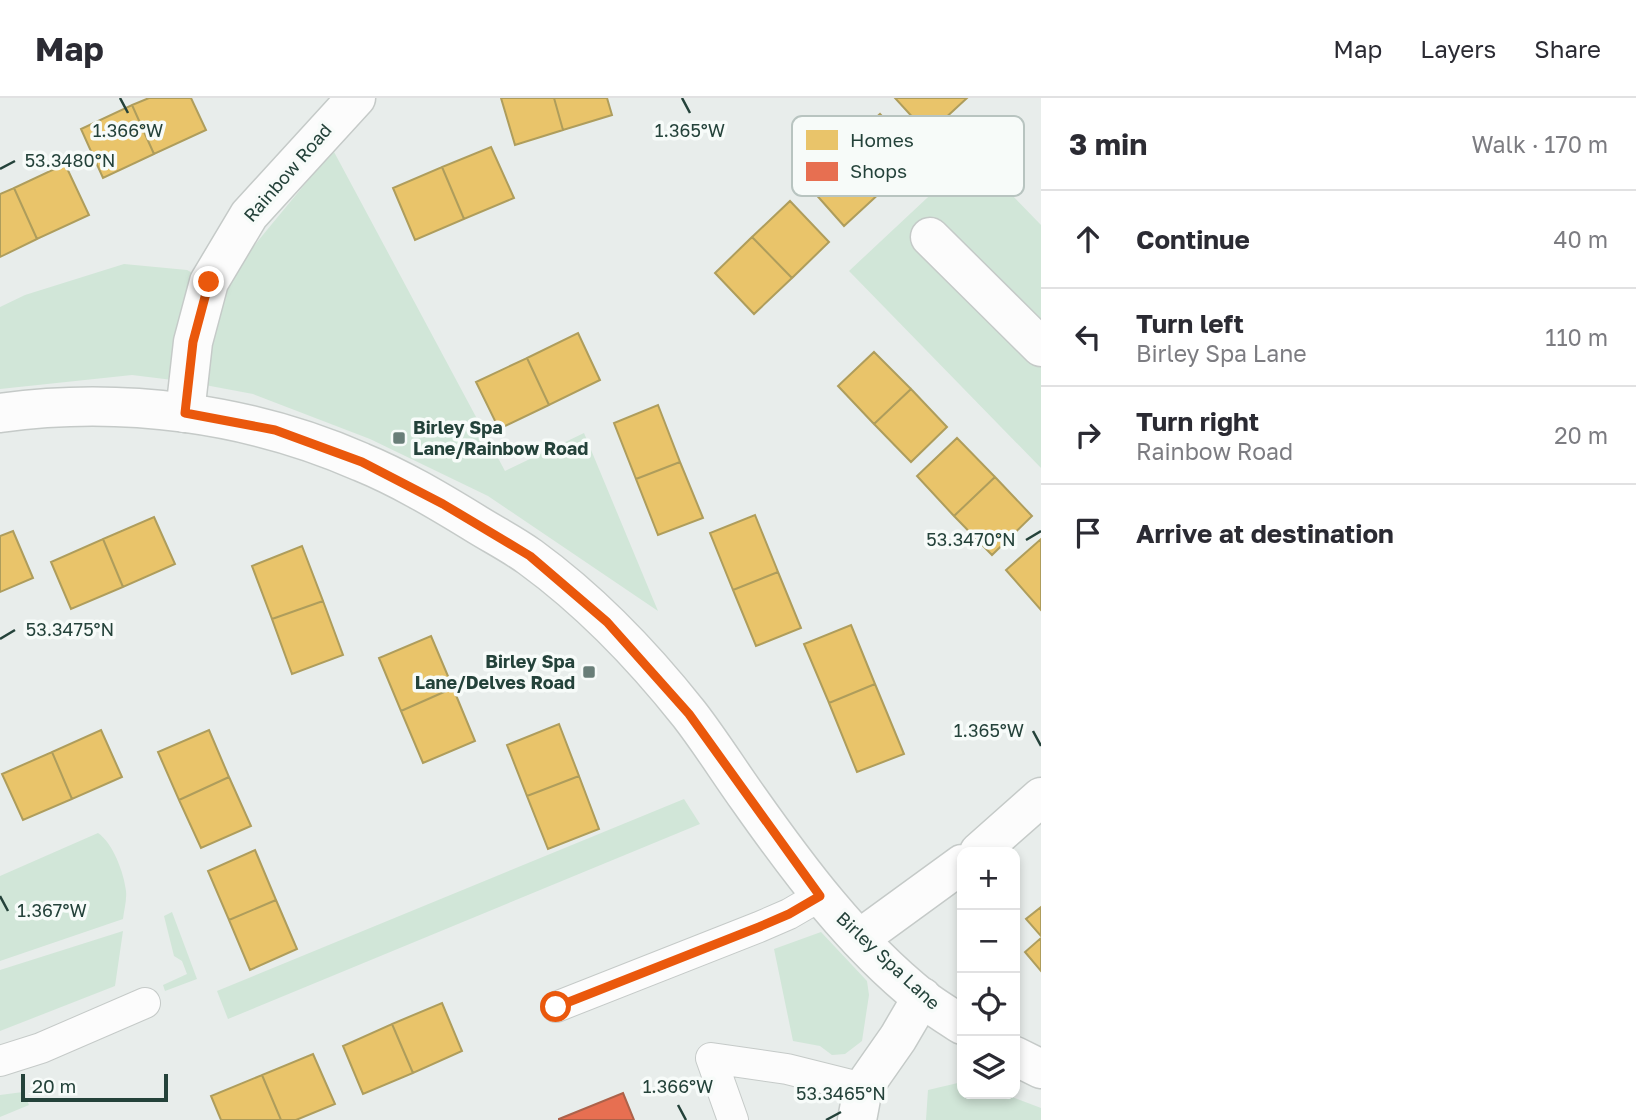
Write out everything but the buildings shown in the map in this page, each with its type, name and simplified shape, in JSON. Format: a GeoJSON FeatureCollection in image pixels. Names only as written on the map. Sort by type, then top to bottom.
{"type":"FeatureCollection","features":[{"type":"Feature","properties":{"kind":"street","name":"Rainbow Road"},"geometry":{"type":"LineString","coordinates":[[185,413],[193,342],[209,282],[249,215],[356,98]]}},
{"type":"Feature","properties":{"kind":"street"},"geometry":{"type":"LineString","coordinates":[[930,237],[1041,347]]}},
{"type":"Feature","properties":{"kind":"street","name":"Birley Spa Lane"},"geometry":{"type":"LineString","coordinates":[[0,413],[67,407],[127,407],[185,413],[275,430],[362,462],[443,504],[530,556],[607,622],[689,714],[820,896],[859,939],[922,998],[957,1022]]}},
{"type":"Feature","properties":{"kind":"street"},"geometry":{"type":"LineString","coordinates":[[985,847],[1041,797]]}},
{"type":"Feature","properties":{"kind":"street"},"geometry":{"type":"LineString","coordinates":[[859,939],[957,868]]}},
{"type":"Feature","properties":{"kind":"street"},"geometry":{"type":"LineString","coordinates":[[860,1104],[922,998]]}},
{"type":"Feature","properties":{"kind":"street"},"geometry":{"type":"LineString","coordinates":[[1020,1058],[1041,1069]]}},
{"type":"Feature","properties":{"kind":"lane"},"geometry":{"type":"LineString","coordinates":[[556,1007],[759,927],[820,896]]}},
{"type":"Feature","properties":{"kind":"lane"},"geometry":{"type":"LineString","coordinates":[[0,1061],[41,1048],[145,1003]]}},
{"type":"Feature","properties":{"kind":"lane"},"geometry":{"type":"LineString","coordinates":[[733,1120],[711,1058],[787,1069],[860,1104]]}},
{"type":"Feature","properties":{"kind":"green space"},"geometry":{"type":"Polygon","coordinates":[[[333,150],[505,471],[584,433],[658,611],[488,496],[370,439],[253,394],[132,375],[0,389],[0,307],[25,295],[124,264],[187,270],[209,282],[244,258],[333,150]]]}},
{"type":"Feature","properties":{"kind":"green space"},"geometry":{"type":"Polygon","coordinates":[[[929,196],[1013,196],[1041,225],[1041,468],[849,271],[929,196]]]}},
{"type":"Feature","properties":{"kind":"green space"},"geometry":{"type":"Polygon","coordinates":[[[684,799],[700,824],[228,1019],[217,991],[684,799]]]}},
{"type":"Feature","properties":{"kind":"green space"},"geometry":{"type":"Polygon","coordinates":[[[98,833],[113,851],[123,876],[126,894],[123,919],[0,961],[0,876],[98,833]]]}},
{"type":"Feature","properties":{"kind":"green space"},"geometry":{"type":"Polygon","coordinates":[[[172,912],[197,979],[165,991],[163,985],[187,974],[182,961],[174,956],[164,916],[172,912]]]}},
{"type":"Feature","properties":{"kind":"green space"},"geometry":{"type":"Polygon","coordinates":[[[123,931],[115,986],[0,1031],[0,970],[123,931]]]}},
{"type":"Feature","properties":{"kind":"green space"},"geometry":{"type":"Polygon","coordinates":[[[821,932],[867,981],[869,995],[862,1041],[845,1054],[832,1055],[820,1046],[793,1041],[774,949],[821,932]]]}},
{"type":"Feature","properties":{"kind":"green space"},"geometry":{"type":"Polygon","coordinates":[[[957,1083],[957,1099],[1017,1099],[1041,1108],[1041,1120],[926,1120],[928,1090],[957,1083]]]}},
{"type":"Feature","properties":{"kind":"green space"},"geometry":{"type":"Polygon","coordinates":[[[23,1092],[29,1105],[0,1117],[0,1095],[23,1092]]]}},
{"type":"Feature","properties":{"kind":"place","name":"Birley Spa Lane/Rainbow Road"},"geometry":{"type":"Point","coordinates":[399,438]}},
{"type":"Feature","properties":{"kind":"place","name":"Birley Spa Lane/Delves Road"},"geometry":{"type":"Point","coordinates":[589,672]}},
{"type":"Feature","properties":{"kind":"route"},"geometry":{"type":"LineString","coordinates":[[209,282],[193,342],[185,413],[275,430],[362,462],[443,504],[530,556],[607,622],[689,714],[820,896],[759,927],[556,1007]]}}]}
